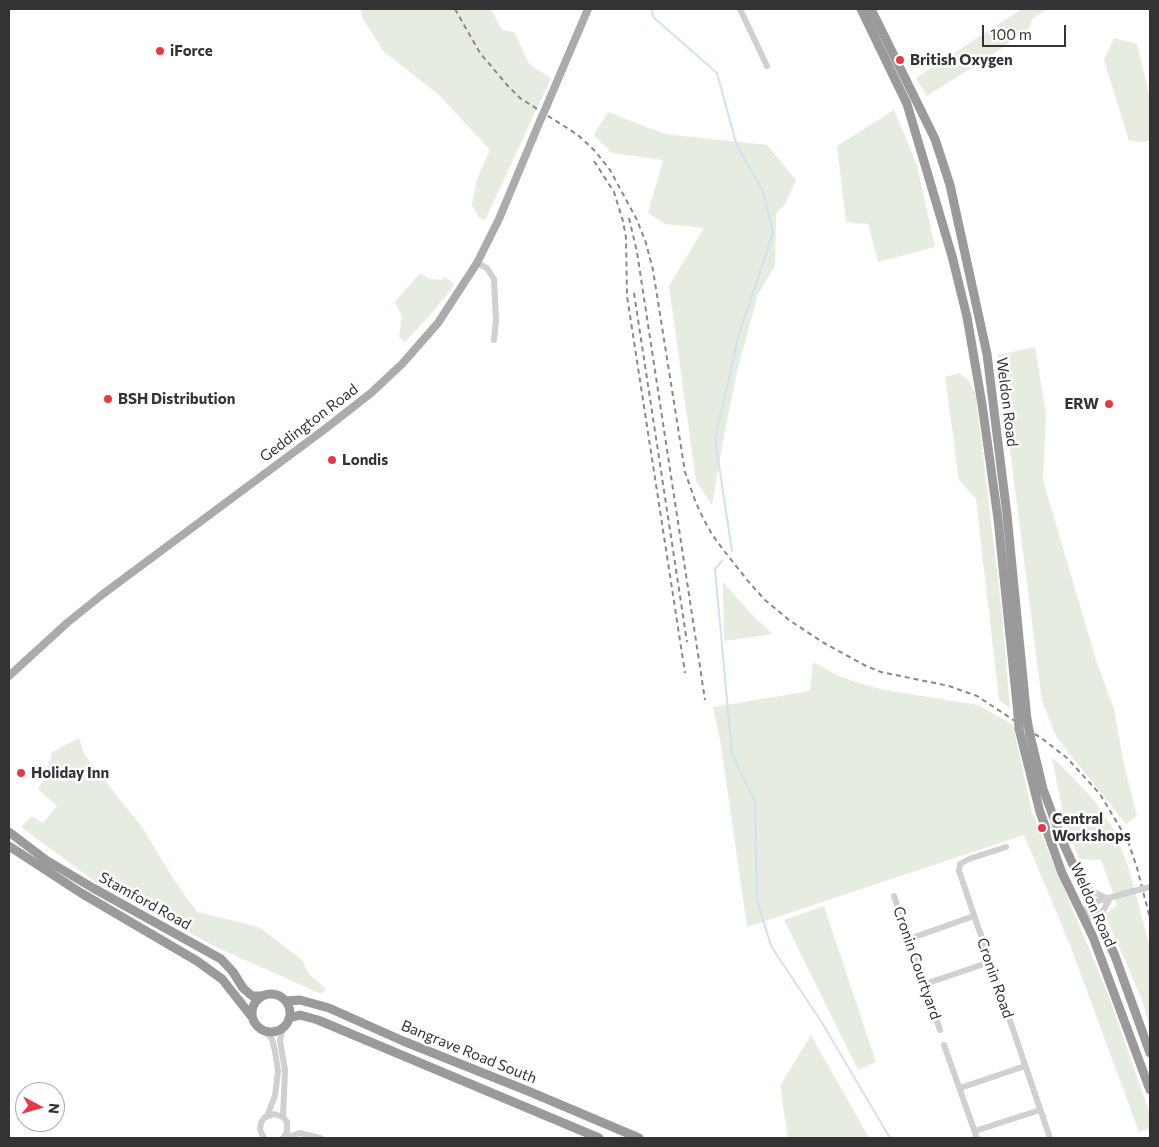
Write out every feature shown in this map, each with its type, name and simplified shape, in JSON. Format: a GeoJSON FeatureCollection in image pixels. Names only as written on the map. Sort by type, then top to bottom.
{"type":"FeatureCollection","features":[{"type":"Feature","properties":{"kind":"highway"},"geometry":{"type":"LineString","coordinates":[[861,9],[906,89]]}},
{"type":"Feature","properties":{"kind":"highway"},"geometry":{"type":"LineString","coordinates":[[871,9],[906,89]]}},
{"type":"Feature","properties":{"kind":"highway","name":"Weldon Road"},"geometry":{"type":"LineString","coordinates":[[906,89],[916,98],[940,150],[950,185],[986,354],[1007,515],[1027,720],[1043,789],[1064,845],[1115,956],[1150,1053]]}},
{"type":"Feature","properties":{"kind":"highway","name":"Weldon Road"},"geometry":{"type":"LineString","coordinates":[[906,89],[907,104],[952,256],[974,355],[998,519],[1020,729],[1040,812],[1062,872],[1093,937],[1150,1090]]}},
{"type":"Feature","properties":{"kind":"highway","name":"Stamford Road"},"geometry":{"type":"LineString","coordinates":[[9,832],[46,860],[92,888],[221,959],[233,972],[243,988],[252,996],[261,996]]}},
{"type":"Feature","properties":{"kind":"highway","name":"Stamford Road"},"geometry":{"type":"LineString","coordinates":[[9,846],[81,893],[222,979],[252,1018]]}},
{"type":"Feature","properties":{"kind":"highway"},"geometry":{"type":"LineString","coordinates":[[273,994],[281,996],[286,1001],[290,1008],[289,1018],[283,1028],[275,1031],[263,1030],[256,1025],[252,1018],[253,1006],[261,996],[273,994]]}},
{"type":"Feature","properties":{"kind":"highway","name":"Bangrave Road South"},"geometry":{"type":"LineString","coordinates":[[286,1001],[300,1000],[329,1008],[639,1138]]}},
{"type":"Feature","properties":{"kind":"highway","name":"Bangrave Road South"},"geometry":{"type":"LineString","coordinates":[[289,1018],[300,1015],[318,1020],[599,1138]]}},
{"type":"Feature","properties":{"kind":"main road","name":"Geddington Road"},"geometry":{"type":"LineString","coordinates":[[9,676],[67,623],[103,594],[372,393],[402,364],[438,323],[477,263],[499,219],[588,9]]}},
{"type":"Feature","properties":{"kind":"street"},"geometry":{"type":"LineString","coordinates":[[740,9],[768,66]]}},
{"type":"Feature","properties":{"kind":"street"},"geometry":{"type":"LineString","coordinates":[[477,263],[487,268],[494,278],[496,320],[494,340]]}},
{"type":"Feature","properties":{"kind":"street","name":"Cronin Road"},"geometry":{"type":"LineString","coordinates":[[1006,847],[969,859],[960,864],[959,871],[1050,1138]]}},
{"type":"Feature","properties":{"kind":"street"},"geometry":{"type":"LineString","coordinates":[[1082,882],[1099,895],[1110,898]]}},
{"type":"Feature","properties":{"kind":"street"},"geometry":{"type":"LineString","coordinates":[[1093,937],[1086,914],[1087,908],[1091,903],[1150,887]]}},
{"type":"Feature","properties":{"kind":"street","name":"Cronin Courtyard"},"geometry":{"type":"LineString","coordinates":[[894,896],[940,1030]]}},
{"type":"Feature","properties":{"kind":"street"},"geometry":{"type":"LineString","coordinates":[[1100,922],[1102,913],[1110,898]]}},
{"type":"Feature","properties":{"kind":"street"},"geometry":{"type":"LineString","coordinates":[[909,939],[974,916]]}},
{"type":"Feature","properties":{"kind":"street"},"geometry":{"type":"LineString","coordinates":[[925,984],[990,962]]}},
{"type":"Feature","properties":{"kind":"street"},"geometry":{"type":"LineString","coordinates":[[283,1028],[280,1040],[285,1070],[283,1117],[288,1126],[300,1133],[320,1138]]}},
{"type":"Feature","properties":{"kind":"street"},"geometry":{"type":"LineString","coordinates":[[263,1030],[272,1039],[278,1071],[275,1096],[267,1116]]}},
{"type":"Feature","properties":{"kind":"street"},"geometry":{"type":"LineString","coordinates":[[944,1045],[976,1135],[1040,1110]]}},
{"type":"Feature","properties":{"kind":"street"},"geometry":{"type":"LineString","coordinates":[[960,1088],[1025,1066]]}},
{"type":"Feature","properties":{"kind":"street"},"geometry":{"type":"LineString","coordinates":[[264,1138],[260,1127],[262,1120],[267,1116],[277,1114],[283,1117]]}},
{"type":"Feature","properties":{"kind":"street"},"geometry":{"type":"LineString","coordinates":[[283,1138],[288,1126]]}},
{"type":"Feature","properties":{"kind":"street"},"geometry":{"type":"LineString","coordinates":[[283,1138],[300,1133]]}},
{"type":"Feature","properties":{"kind":"shaded area"},"geometry":{"type":"Polygon","coordinates":[[[361,9],[491,9],[502,30],[514,32],[529,64],[551,78],[485,220],[479,218],[472,204],[477,179],[490,150],[439,95],[383,51],[362,17],[361,9]]]}},
{"type":"Feature","properties":{"kind":"shaded area"},"geometry":{"type":"Polygon","coordinates":[[[1022,9],[1047,9],[1032,19],[1029,28],[998,51],[927,96],[916,78],[1022,9]]]}},
{"type":"Feature","properties":{"kind":"shaded area"},"geometry":{"type":"Polygon","coordinates":[[[1114,38],[1137,44],[1150,98],[1150,140],[1144,142],[1129,141],[1104,60],[1114,38]]]}},
{"type":"Feature","properties":{"kind":"shaded area"},"geometry":{"type":"Polygon","coordinates":[[[894,110],[917,165],[935,247],[878,262],[868,224],[846,222],[837,146],[894,110]]]}},
{"type":"Feature","properties":{"kind":"shaded area"},"geometry":{"type":"Polygon","coordinates":[[[608,112],[665,134],[767,145],[796,180],[785,204],[776,214],[775,266],[758,294],[737,372],[712,505],[696,481],[669,286],[704,228],[665,224],[648,213],[663,160],[612,153],[594,135],[608,112]]]}},
{"type":"Feature","properties":{"kind":"shaded area"},"geometry":{"type":"Polygon","coordinates":[[[420,273],[430,279],[442,280],[445,277],[455,284],[405,342],[399,337],[402,317],[395,302],[420,273]]]}},
{"type":"Feature","properties":{"kind":"shaded area"},"geometry":{"type":"Polygon","coordinates":[[[1035,347],[1046,413],[1043,480],[1096,660],[1114,709],[1123,760],[1137,816],[1126,824],[1057,738],[1042,701],[998,355],[1035,347]]]}},
{"type":"Feature","properties":{"kind":"shaded area"},"geometry":{"type":"Polygon","coordinates":[[[960,373],[971,383],[976,396],[1002,613],[1010,708],[999,700],[976,499],[959,480],[945,377],[960,373]]]}},
{"type":"Feature","properties":{"kind":"shaded area"},"geometry":{"type":"Polygon","coordinates":[[[723,582],[755,618],[773,634],[724,641],[723,582]]]}},
{"type":"Feature","properties":{"kind":"shaded area"},"geometry":{"type":"Polygon","coordinates":[[[813,662],[839,676],[884,690],[978,705],[1013,725],[1032,812],[1108,994],[1150,1114],[1150,1136],[1148,1129],[1139,1132],[1070,945],[1024,835],[747,927],[720,739],[713,707],[810,691],[813,662]]]}},
{"type":"Feature","properties":{"kind":"shaded area"},"geometry":{"type":"Polygon","coordinates":[[[79,738],[85,756],[142,827],[176,883],[197,912],[259,927],[302,960],[309,974],[326,989],[321,994],[214,946],[97,883],[21,827],[32,816],[43,823],[57,806],[38,789],[45,777],[52,752],[79,738]]]}},
{"type":"Feature","properties":{"kind":"shaded area"},"geometry":{"type":"Polygon","coordinates":[[[1052,758],[1093,799],[1114,830],[1129,869],[1150,947],[1150,1027],[1142,1000],[1105,914],[1117,905],[1112,890],[1101,860],[1079,859],[1064,819],[1052,758]]]}},
{"type":"Feature","properties":{"kind":"shaded area"},"geometry":{"type":"Polygon","coordinates":[[[824,906],[876,1062],[858,1070],[784,920],[824,906]]]}},
{"type":"Feature","properties":{"kind":"shaded area"},"geometry":{"type":"Polygon","coordinates":[[[811,1035],[869,1138],[788,1138],[780,1086],[811,1035]]]}},
{"type":"Feature","properties":{"kind":"waterway"},"geometry":{"type":"LineString","coordinates":[[652,9],[653,17],[717,73],[737,146],[763,191],[773,233],[739,334],[715,439],[732,551]]}},
{"type":"Feature","properties":{"kind":"waterway"},"geometry":{"type":"LineString","coordinates":[[722,561],[715,569],[732,754],[755,801],[757,900],[771,946],[821,1021],[890,1138]]}},
{"type":"Feature","properties":{"kind":"railway"},"geometry":{"type":"LineString","coordinates":[[455,9],[480,53],[508,86],[520,98],[578,135],[595,151],[610,170],[637,220],[646,243],[653,270],[685,472],[704,520],[725,552],[765,600],[789,620],[824,643],[881,672],[949,686],[977,696],[1044,740],[1067,758],[1100,794],[1128,841],[1150,918]]}},
{"type":"Feature","properties":{"kind":"railway"},"geometry":{"type":"LineString","coordinates":[[594,161],[614,192],[623,221],[626,238],[627,296],[685,673]]}},
{"type":"Feature","properties":{"kind":"railway"},"geometry":{"type":"LineString","coordinates":[[629,218],[637,252],[705,700]]}},
{"type":"Feature","properties":{"kind":"railway"},"geometry":{"type":"LineString","coordinates":[[634,293],[687,642]]}},
{"type":"Feature","properties":{"kind":"place","name":"iForce"},"geometry":{"type":"Point","coordinates":[160,51]}},
{"type":"Feature","properties":{"kind":"place","name":"British Oxygen"},"geometry":{"type":"Point","coordinates":[900,60]}},
{"type":"Feature","properties":{"kind":"place","name":"BSH Distribution"},"geometry":{"type":"Point","coordinates":[108,399]}},
{"type":"Feature","properties":{"kind":"place","name":"ERW"},"geometry":{"type":"Point","coordinates":[1109,404]}},
{"type":"Feature","properties":{"kind":"place","name":"Londis"},"geometry":{"type":"Point","coordinates":[332,460]}},
{"type":"Feature","properties":{"kind":"place","name":"Holiday Inn"},"geometry":{"type":"Point","coordinates":[21,773]}},
{"type":"Feature","properties":{"kind":"place","name":"Central Workshops"},"geometry":{"type":"Point","coordinates":[1042,828]}}]}
